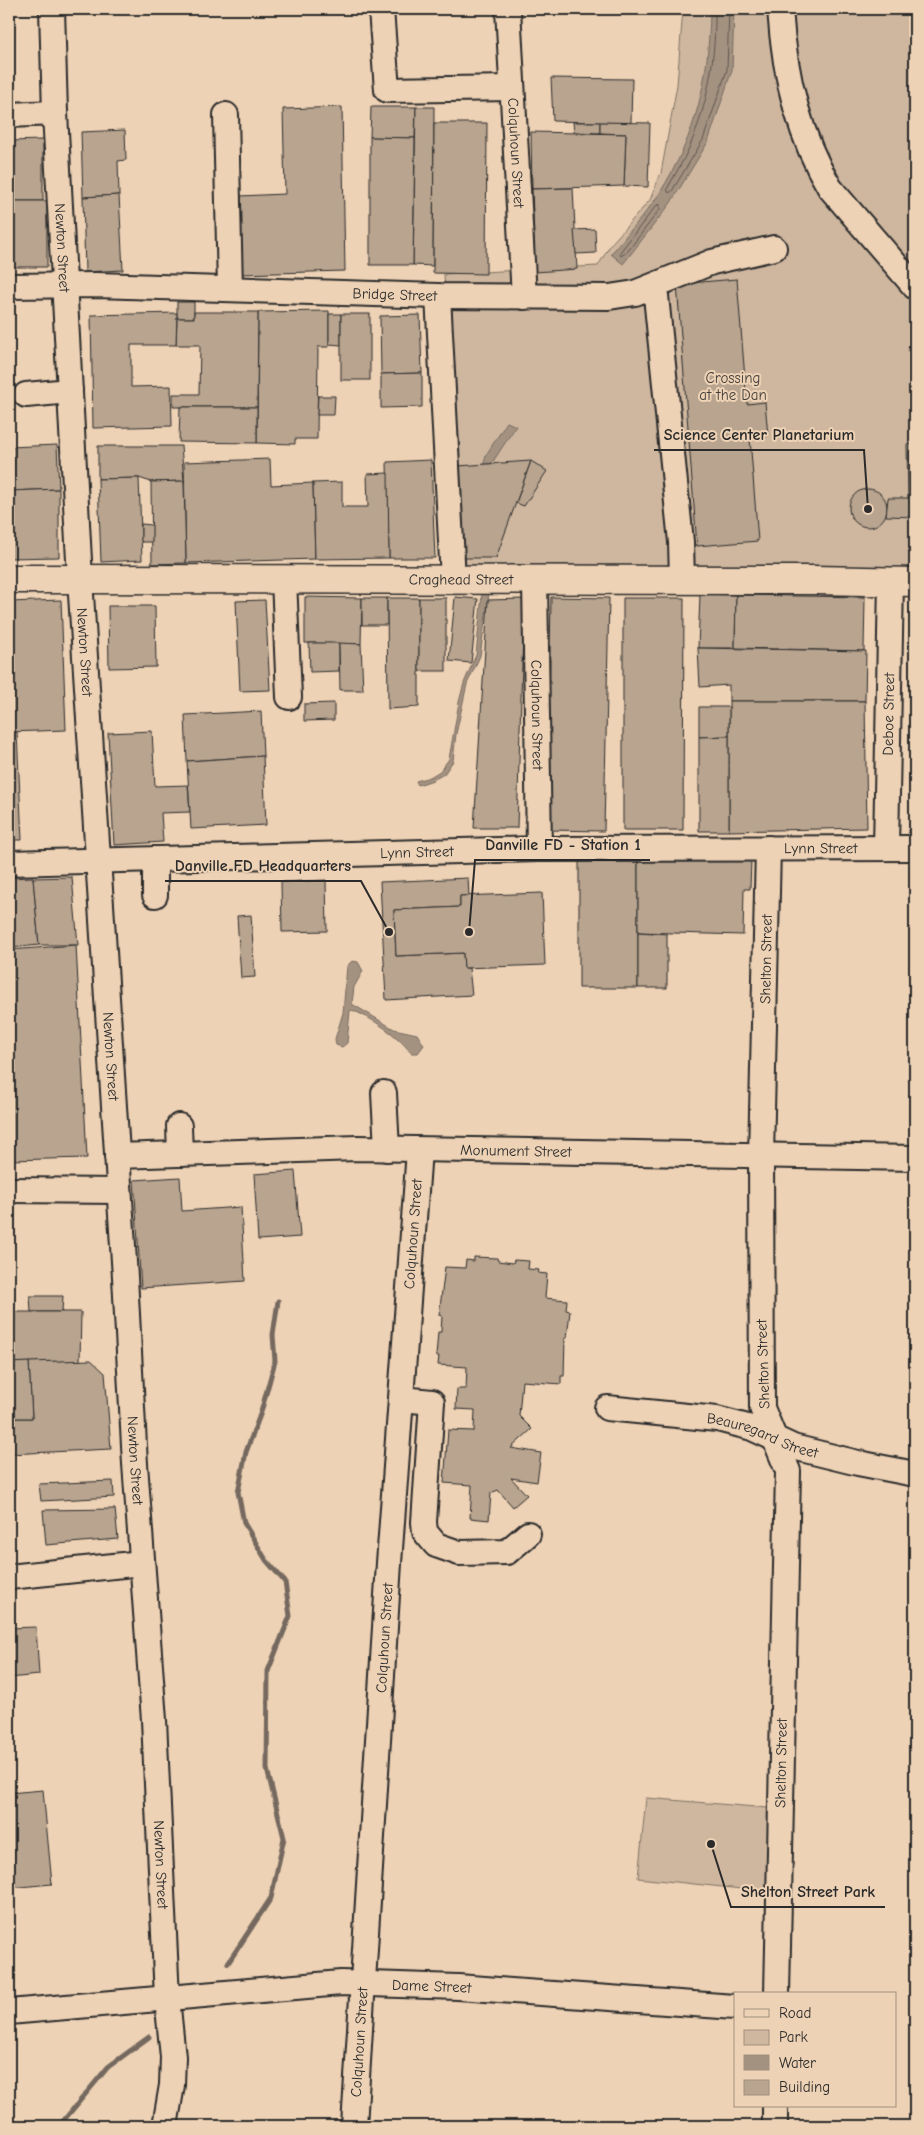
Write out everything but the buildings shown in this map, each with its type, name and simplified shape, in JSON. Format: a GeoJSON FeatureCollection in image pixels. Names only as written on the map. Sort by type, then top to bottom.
{"type":"FeatureCollection","features":[{"type":"Feature","properties":{"kind":"main road","name":"Craghead Street"},"geometry":{"type":"LineString","coordinates":[[9,579],[903,582]]}},
{"type":"Feature","properties":{"kind":"street","name":"Newton Street"},"geometry":{"type":"LineString","coordinates":[[52,9],[55,113],[80,579],[142,1563],[154,1720],[167,1998],[173,2057],[172,2084],[166,2126]]}},
{"type":"Feature","properties":{"kind":"street"},"geometry":{"type":"LineString","coordinates":[[381,9],[386,90],[512,88]]}},
{"type":"Feature","properties":{"kind":"street","name":"Colquhoun Street"},"geometry":{"type":"LineString","coordinates":[[508,9],[524,297]]}},
{"type":"Feature","properties":{"kind":"street"},"geometry":{"type":"LineString","coordinates":[[780,9],[784,50],[790,79],[804,132],[822,174],[830,188],[915,287]]}},
{"type":"Feature","properties":{"kind":"street"},"geometry":{"type":"LineString","coordinates":[[9,115],[55,113]]}},
{"type":"Feature","properties":{"kind":"street"},"geometry":{"type":"LineString","coordinates":[[226,115],[230,289]]}},
{"type":"Feature","properties":{"kind":"street","name":"Bridge Street"},"geometry":{"type":"LineString","coordinates":[[9,286],[65,285],[438,296],[610,297],[635,293],[712,262],[774,248]]}},
{"type":"Feature","properties":{"kind":"street"},"geometry":{"type":"LineString","coordinates":[[655,286],[682,542],[682,580]]}},
{"type":"Feature","properties":{"kind":"street"},"geometry":{"type":"LineString","coordinates":[[438,296],[453,580]]}},
{"type":"Feature","properties":{"kind":"street"},"geometry":{"type":"LineString","coordinates":[[26,395],[70,391]]}},
{"type":"Feature","properties":{"kind":"street"},"geometry":{"type":"LineString","coordinates":[[284,579],[289,697]]}},
{"type":"Feature","properties":{"kind":"street","name":"Colquhoun Street"},"geometry":{"type":"LineString","coordinates":[[535,580],[539,849]]}},
{"type":"Feature","properties":{"kind":"street","name":"Deboe Street"},"geometry":{"type":"LineString","coordinates":[[886,848],[903,582]]}},
{"type":"Feature","properties":{"kind":"street","name":"Shelton Street"},"geometry":{"type":"LineString","coordinates":[[768,848],[761,1156],[762,1408],[773,1439],[788,1471],[776,1992]]}},
{"type":"Feature","properties":{"kind":"street","name":"Lynn Street"},"geometry":{"type":"LineString","coordinates":[[9,863],[539,849],[915,848]]}},
{"type":"Feature","properties":{"kind":"street"},"geometry":{"type":"LineString","coordinates":[[155,859],[155,896]]}},
{"type":"Feature","properties":{"kind":"street"},"geometry":{"type":"LineString","coordinates":[[384,1093],[387,1149]]}},
{"type":"Feature","properties":{"kind":"street"},"geometry":{"type":"LineString","coordinates":[[179,1126],[180,1154]]}},
{"type":"Feature","properties":{"kind":"street","name":"Monument Street"},"geometry":{"type":"LineString","coordinates":[[117,1156],[387,1149],[915,1158]]}},
{"type":"Feature","properties":{"kind":"street","name":"Colquhoun Street"},"geometry":{"type":"LineString","coordinates":[[354,2126],[362,1983],[419,1150]]}},
{"type":"Feature","properties":{"kind":"street"},"geometry":{"type":"LineString","coordinates":[[9,1190],[119,1191]]}},
{"type":"Feature","properties":{"kind":"street"},"geometry":{"type":"LineString","coordinates":[[402,1399],[432,1402],[424,1522],[430,1540],[436,1545],[459,1553],[507,1552],[528,1534]]}},
{"type":"Feature","properties":{"kind":"street","name":"Beauregard Street"},"geometry":{"type":"LineString","coordinates":[[607,1408],[717,1419],[752,1428],[793,1447],[848,1461],[915,1474]]}},
{"type":"Feature","properties":{"kind":"street"},"geometry":{"type":"LineString","coordinates":[[9,1577],[142,1563]]}},
{"type":"Feature","properties":{"kind":"street","name":"Dame Street"},"geometry":{"type":"LineString","coordinates":[[9,2012],[341,1983],[458,1988],[734,2007]]}},
{"type":"Feature","properties":{"kind":"street"},"geometry":{"type":"LineString","coordinates":[[775,2108],[775,2126]]}},
{"type":"Feature","properties":{"kind":"green space","name":"Crossing at the Dan"},"geometry":{"type":"Polygon","coordinates":[[[683,9],[915,9],[915,570],[461,568],[444,274],[598,266],[611,244],[650,200],[661,173],[677,85],[683,9]]]}},
{"type":"Feature","properties":{"kind":"green space"},"geometry":{"type":"Polygon","coordinates":[[[646,1798],[780,1809],[779,1893],[638,1878],[646,1798]]]}},
{"type":"Feature","properties":{"kind":"water"},"geometry":{"type":"Polygon","coordinates":[[[710,9],[734,9],[732,70],[708,142],[670,204],[623,264],[611,254],[659,194],[683,150],[692,128],[707,59],[710,9]]]}},
{"type":"Feature","properties":{"kind":"water"},"geometry":{"type":"Polygon","coordinates":[[[507,422],[516,426],[492,463],[484,464],[486,455],[507,422]]]}},
{"type":"Feature","properties":{"kind":"water"},"geometry":{"type":"Polygon","coordinates":[[[482,594],[489,594],[480,656],[467,684],[456,734],[453,761],[444,774],[418,785],[416,781],[430,777],[440,771],[449,759],[459,702],[464,683],[476,655],[482,594]]]}},
{"type":"Feature","properties":{"kind":"water"},"geometry":{"type":"Polygon","coordinates":[[[352,961],[358,962],[363,971],[354,987],[352,1004],[394,1029],[417,1034],[424,1045],[418,1053],[411,1053],[384,1028],[352,1010],[350,1011],[347,1043],[342,1047],[336,1045],[335,1039],[343,1013],[347,966],[352,961]]]}},
{"type":"Feature","properties":{"kind":"waterway"},"geometry":{"type":"LineString","coordinates":[[228,1963],[271,1898],[284,1838],[267,1769],[268,1671],[290,1616],[285,1582],[266,1560],[244,1523],[238,1492],[246,1452],[261,1412],[275,1361],[273,1335],[278,1301]]}},
{"type":"Feature","properties":{"kind":"waterway"},"geometry":{"type":"LineString","coordinates":[[59,2126],[108,2067],[149,2037]]}},
{"type":"Feature","properties":{"kind":"place","name":"Science Center Planetarium"},"geometry":{"type":"Point","coordinates":[868,509]}},
{"type":"Feature","properties":{"kind":"place","name":"Danville FD Headquarters"},"geometry":{"type":"Point","coordinates":[389,932]}},
{"type":"Feature","properties":{"kind":"place","name":"Danville FD - Station 1"},"geometry":{"type":"Point","coordinates":[469,932]}},
{"type":"Feature","properties":{"kind":"place","name":"Shelton Street Park"},"geometry":{"type":"Point","coordinates":[711,1844]}}]}
